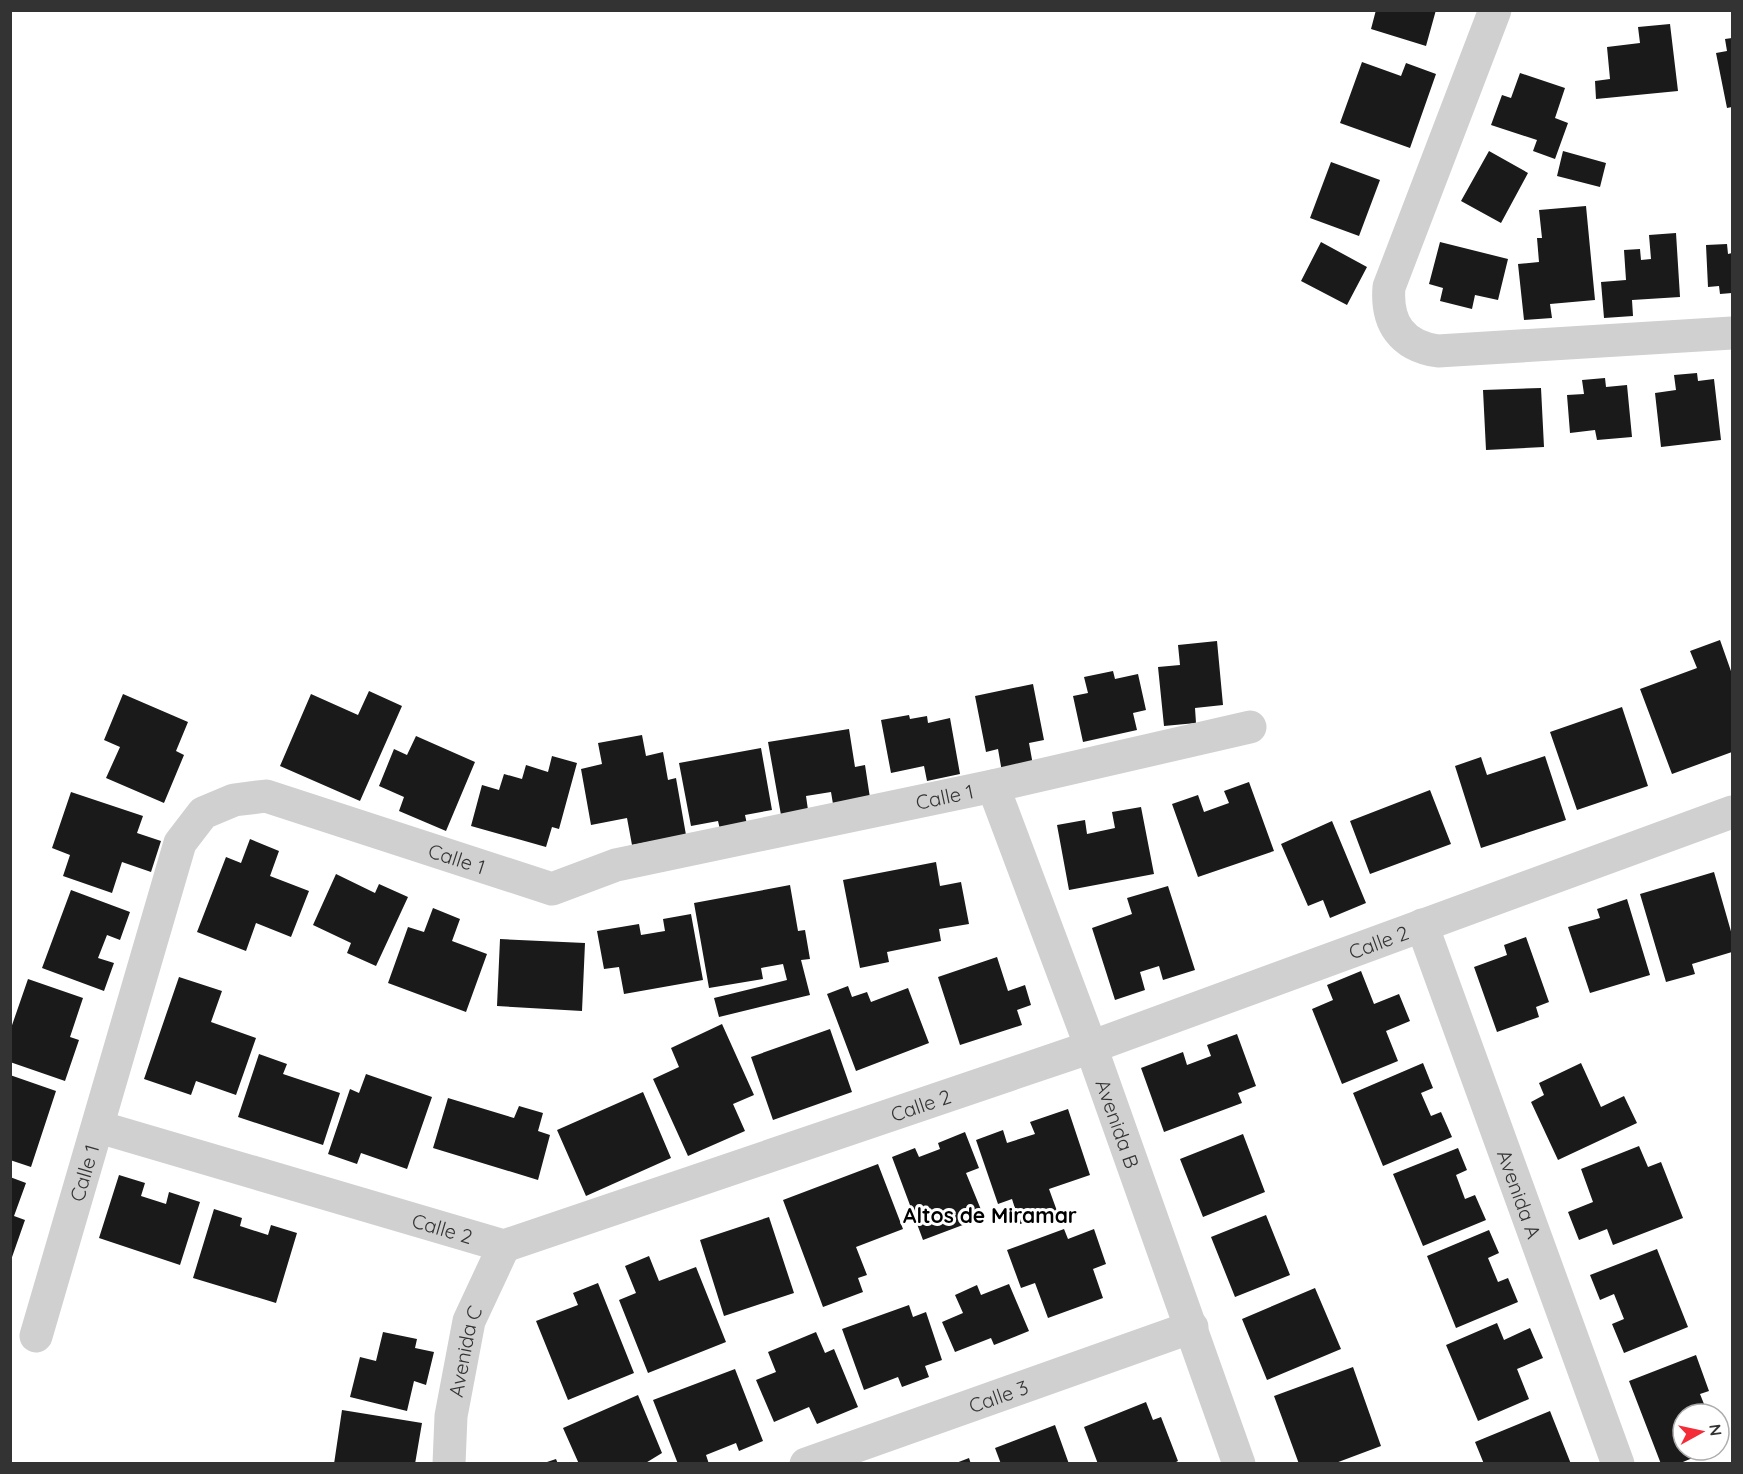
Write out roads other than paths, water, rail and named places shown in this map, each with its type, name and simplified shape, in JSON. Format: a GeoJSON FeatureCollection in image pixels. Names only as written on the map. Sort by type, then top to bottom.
{"type":"FeatureCollection","features":[{"type":"Feature","properties":{"kind":"street"},"geometry":{"type":"LineString","coordinates":[[1495,10],[1389,287],[1390,318],[1398,332],[1423,349],[1438,351],[1732,333]]}},
{"type":"Feature","properties":{"kind":"street","name":"Calle 1"},"geometry":{"type":"LineString","coordinates":[[36,1336],[99,1127],[180,843],[203,813],[234,800],[266,796],[552,889],[616,865],[993,786],[1250,727]]}},
{"type":"Feature","properties":{"kind":"street","name":"Avenida B"},"geometry":{"type":"LineString","coordinates":[[993,786],[1091,1047],[1239,1464]]}},
{"type":"Feature","properties":{"kind":"street","name":"Calle 2"},"geometry":{"type":"LineString","coordinates":[[99,1127],[504,1246],[1091,1047],[1732,812]]}},
{"type":"Feature","properties":{"kind":"street","name":"Avenida A"},"geometry":{"type":"LineString","coordinates":[[1422,925],[1618,1464]]}},
{"type":"Feature","properties":{"kind":"street","name":"Avenida C"},"geometry":{"type":"LineString","coordinates":[[449,1464],[451,1416],[469,1321],[504,1246]]}},
{"type":"Feature","properties":{"kind":"street","name":"Calle 3"},"geometry":{"type":"LineString","coordinates":[[806,1464],[1192,1327]]}},
{"type":"Feature","properties":{"kind":"district","name":"Altos de Miramar"},"geometry":{"type":"Point","coordinates":[990,1215]}}]}
